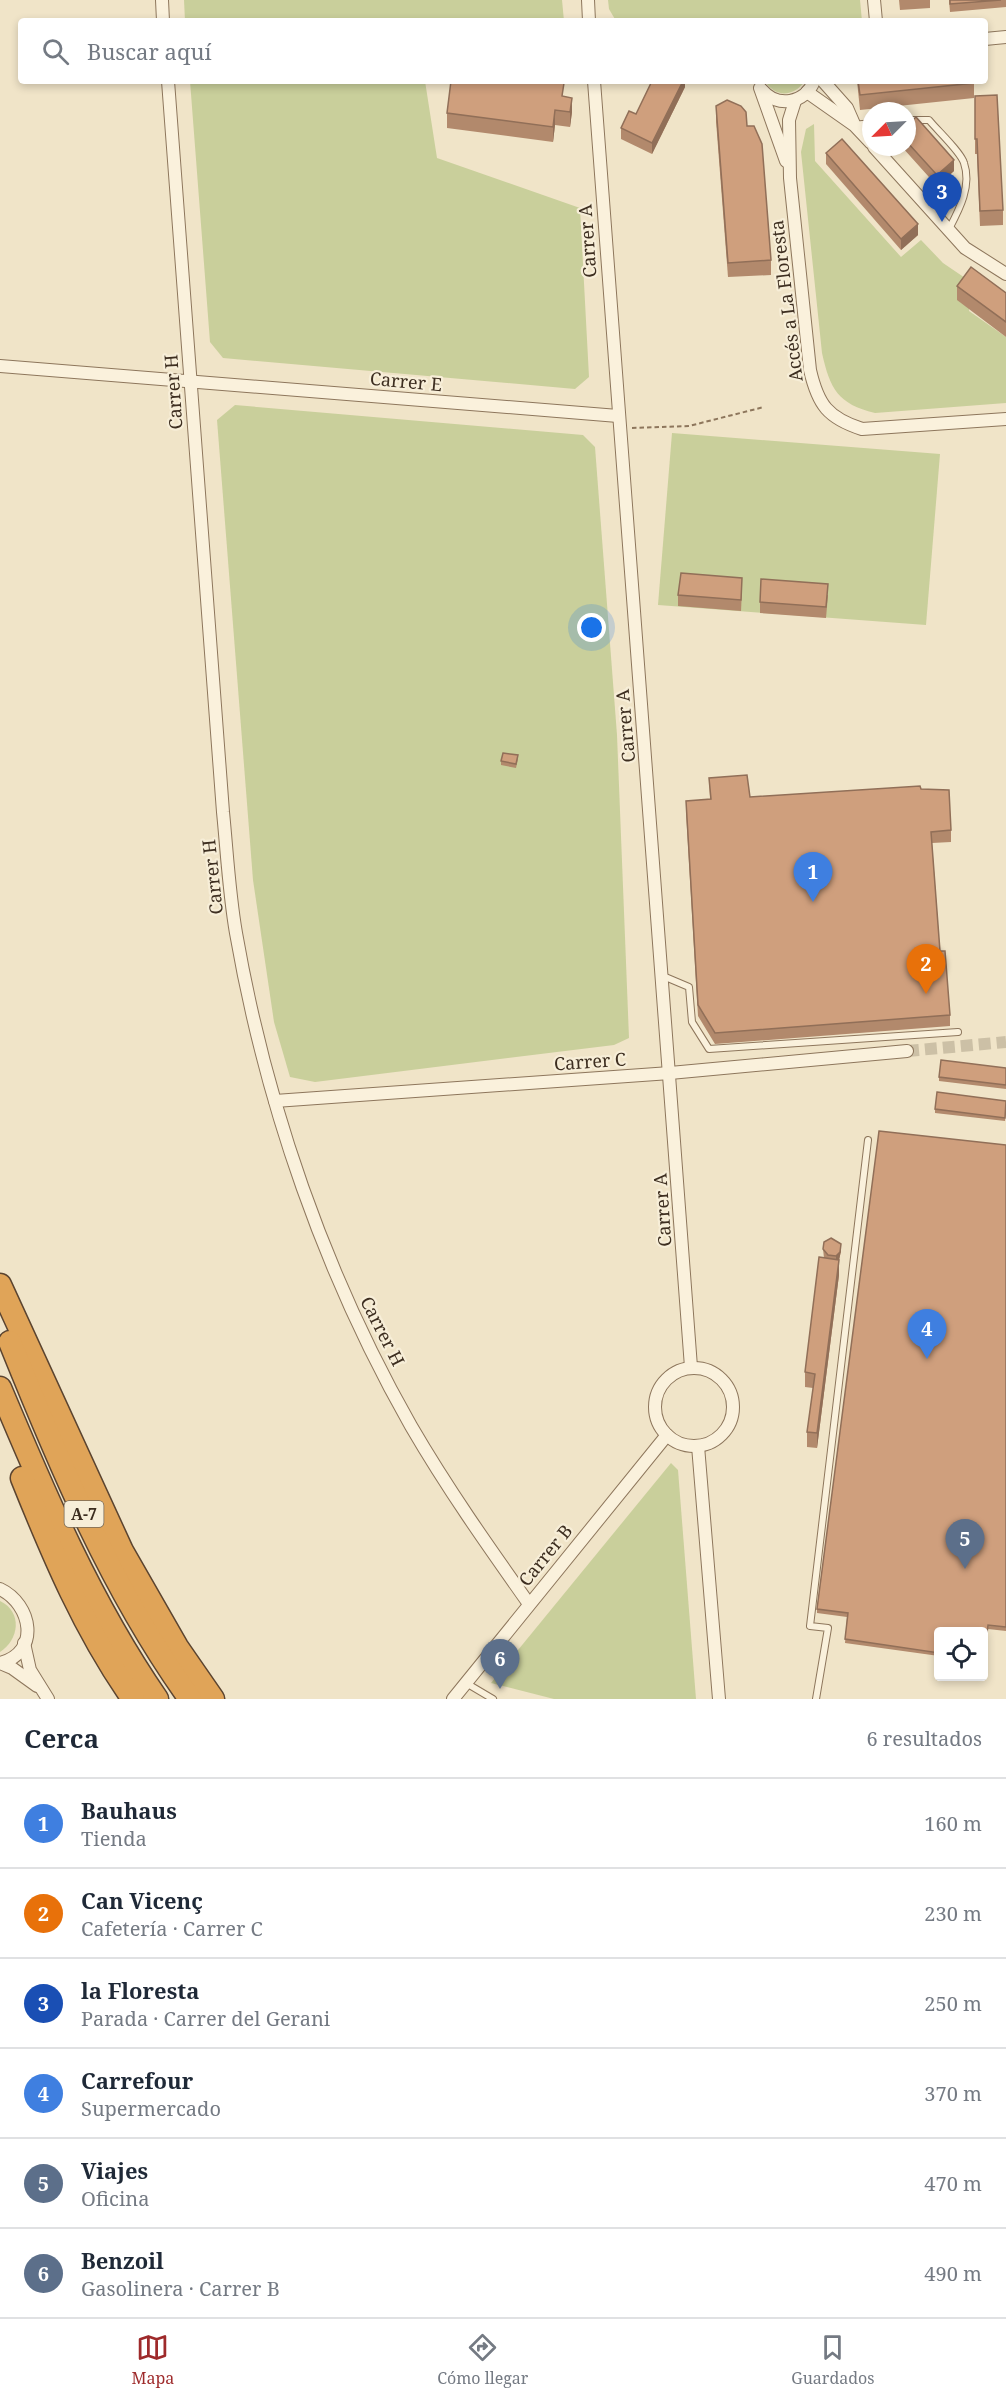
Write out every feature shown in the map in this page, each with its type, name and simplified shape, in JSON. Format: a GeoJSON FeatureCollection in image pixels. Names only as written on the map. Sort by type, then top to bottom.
{"type":"FeatureCollection","features":[{"type":"Feature","properties":{"kind":"highway"},"geometry":{"type":"LineString","coordinates":[[0,1285],[122,1551],[177,1647],[213,1699]]}},
{"type":"Feature","properties":{"kind":"highway","name":"A-7"},"geometry":{"type":"LineString","coordinates":[[0,1318],[74,1493],[111,1572],[138,1623],[190,1699]]}},
{"type":"Feature","properties":{"kind":"highway","name":"A-7"},"geometry":{"type":"LineString","coordinates":[[0,1388],[82,1573],[108,1622],[157,1699]]}},
{"type":"Feature","properties":{"kind":"highway"},"geometry":{"type":"LineString","coordinates":[[0,1423],[69,1589],[94,1637],[133,1699]]}},
{"type":"Feature","properties":{"kind":"street"},"geometry":{"type":"LineString","coordinates":[[162,0],[163,18]]}},
{"type":"Feature","properties":{"kind":"street"},"geometry":{"type":"LineString","coordinates":[[588,0],[589,18]]}},
{"type":"Feature","properties":{"kind":"street"},"geometry":{"type":"LineString","coordinates":[[874,0],[876,18]]}},
{"type":"Feature","properties":{"kind":"street"},"geometry":{"type":"LineString","coordinates":[[988,39],[1006,37]]}},
{"type":"Feature","properties":{"kind":"street","name":"Carrer H"},"geometry":{"type":"LineString","coordinates":[[168,84],[223,812],[236,932],[256,1030],[297,1173],[343,1292],[411,1426],[470,1520],[529,1604]]}},
{"type":"Feature","properties":{"kind":"street","name":"Carrer A"},"geometry":{"type":"LineString","coordinates":[[594,84],[691,1367]]}},
{"type":"Feature","properties":{"kind":"street"},"geometry":{"type":"LineString","coordinates":[[826,84],[847,108],[854,125]]}},
{"type":"Feature","properties":{"kind":"street"},"geometry":{"type":"LineString","coordinates":[[759,85],[772,99],[795,100],[810,87],[862,133]]}},
{"type":"Feature","properties":{"kind":"street","name":"Accés a La Floresta"},"geometry":{"type":"LineString","coordinates":[[759,85],[790,178]]}},
{"type":"Feature","properties":{"kind":"street","name":"Accés a La Floresta"},"geometry":{"type":"LineString","coordinates":[[795,100],[789,120],[790,178],[810,370],[815,392],[826,410],[843,423],[862,429],[1006,419]]}},
{"type":"Feature","properties":{"kind":"street"},"geometry":{"type":"LineString","coordinates":[[882,156],[965,248],[1006,274]]}},
{"type":"Feature","properties":{"kind":"street","name":"Carrer E"},"geometry":{"type":"LineString","coordinates":[[0,366],[191,381],[618,422]]}},
{"type":"Feature","properties":{"kind":"street","name":"Carrer C"},"geometry":{"type":"LineString","coordinates":[[275,1101],[670,1073],[907,1051]]}},
{"type":"Feature","properties":{"kind":"street"},"geometry":{"type":"LineString","coordinates":[[691,1367],[708,1370],[719,1376],[728,1386],[733,1400],[732,1419],[726,1430],[712,1442],[698,1446],[676,1442],[667,1435],[656,1415],[656,1396],[669,1376],[691,1367]]}},
{"type":"Feature","properties":{"kind":"street","name":"Carrer B"},"geometry":{"type":"LineString","coordinates":[[454,1698],[667,1435]]}},
{"type":"Feature","properties":{"kind":"street"},"geometry":{"type":"LineString","coordinates":[[698,1446],[719,1699]]}},
{"type":"Feature","properties":{"kind":"street"},"geometry":{"type":"LineString","coordinates":[[0,1588],[12,1595],[24,1611],[28,1630],[17,1654],[0,1663]]}},
{"type":"Feature","properties":{"kind":"street"},"geometry":{"type":"LineString","coordinates":[[24,1643],[30,1670],[46,1696]]}},
{"type":"Feature","properties":{"kind":"street"},"geometry":{"type":"LineString","coordinates":[[0,1663],[18,1672],[46,1696]]}},
{"type":"Feature","properties":{"kind":"lane"},"geometry":{"type":"LineString","coordinates":[[916,120],[928,120],[964,162],[966,189],[960,208],[948,230]]}},
{"type":"Feature","properties":{"kind":"lane"},"geometry":{"type":"LineString","coordinates":[[854,125],[862,124]]}},
{"type":"Feature","properties":{"kind":"lane"},"geometry":{"type":"LineString","coordinates":[[663,976],[689,987],[692,1022],[709,1049],[958,1032]]}},
{"type":"Feature","properties":{"kind":"lane"},"geometry":{"type":"LineString","coordinates":[[816,1699],[828,1628],[810,1626],[868,1140]]}},
{"type":"Feature","properties":{"kind":"lane"},"geometry":{"type":"LineString","coordinates":[[466,1683],[494,1699]]}},
{"type":"Feature","properties":{"kind":"path"},"geometry":{"type":"LineString","coordinates":[[618,422],[688,426],[765,407]]}},
{"type":"Feature","properties":{"kind":"green space"},"geometry":{"type":"Polygon","coordinates":[[[184,0],[562,0],[564,18],[185,18],[184,0]]]}},
{"type":"Feature","properties":{"kind":"green space"},"geometry":{"type":"Polygon","coordinates":[[[608,0],[860,0],[862,18],[614,18],[609,9],[608,0]]]}},
{"type":"Feature","properties":{"kind":"green space"},"geometry":{"type":"Polygon","coordinates":[[[190,84],[425,84],[437,158],[580,208],[589,377],[575,389],[223,358],[210,342],[190,84]]]}},
{"type":"Feature","properties":{"kind":"green space"},"geometry":{"type":"Polygon","coordinates":[[[767,84],[803,84],[790,93],[779,93],[767,84]]]}},
{"type":"Feature","properties":{"kind":"green space"},"geometry":{"type":"Polygon","coordinates":[[[814,124],[815,161],[901,257],[921,240],[943,263],[971,282],[969,311],[1006,337],[1006,403],[875,413],[852,405],[838,393],[828,376],[822,353],[801,152],[806,129],[814,124]]]}},
{"type":"Feature","properties":{"kind":"green space"},"geometry":{"type":"Polygon","coordinates":[[[235,405],[583,435],[595,447],[617,735],[629,1038],[614,1045],[315,1082],[290,1077],[274,1022],[253,880],[217,420],[235,405]]]}},
{"type":"Feature","properties":{"kind":"green space"},"geometry":{"type":"Polygon","coordinates":[[[672,433],[940,454],[926,625],[658,605],[672,433]]]}},
{"type":"Feature","properties":{"kind":"green space"},"geometry":{"type":"Polygon","coordinates":[[[671,1463],[678,1470],[696,1699],[554,1699],[491,1683],[671,1463]]]}},
{"type":"Feature","properties":{"kind":"green space"},"geometry":{"type":"Polygon","coordinates":[[[0,1601],[12,1612],[16,1626],[11,1641],[0,1652],[0,1601]]]}},
{"type":"Feature","properties":{"kind":"building"},"geometry":{"type":"Polygon","coordinates":[[[950,0],[1001,0],[950,4],[950,0]]]}},
{"type":"Feature","properties":{"kind":"building"},"geometry":{"type":"Polygon","coordinates":[[[451,84],[564,84],[562,96],[572,98],[570,112],[555,110],[553,127],[447,113],[451,84]]]}},
{"type":"Feature","properties":{"kind":"building"},"geometry":{"type":"Polygon","coordinates":[[[651,84],[682,84],[652,143],[621,128],[629,111],[636,114],[651,84]]]}},
{"type":"Feature","properties":{"kind":"building"},"geometry":{"type":"Polygon","coordinates":[[[858,84],[964,84],[860,95],[858,84]]]}},
{"type":"Feature","properties":{"kind":"building"},"geometry":{"type":"Polygon","coordinates":[[[997,95],[1003,210],[980,211],[977,139],[975,139],[975,96],[997,95]]]}},
{"type":"Feature","properties":{"kind":"building"},"geometry":{"type":"Polygon","coordinates":[[[727,100],[741,106],[746,112],[747,126],[754,126],[762,144],[771,260],[728,263],[716,106],[727,100]]]}},
{"type":"Feature","properties":{"kind":"building"},"geometry":{"type":"Polygon","coordinates":[[[916,117],[954,160],[937,175],[916,152],[916,117]]]}},
{"type":"Feature","properties":{"kind":"building"},"geometry":{"type":"Polygon","coordinates":[[[842,139],[918,224],[901,239],[826,153],[842,139]]]}},
{"type":"Feature","properties":{"kind":"building"},"geometry":{"type":"Polygon","coordinates":[[[971,267],[1006,293],[1006,322],[957,286],[971,267]]]}},
{"type":"Feature","properties":{"kind":"building"},"geometry":{"type":"Polygon","coordinates":[[[681,573],[742,578],[741,600],[678,595],[681,573]]]}},
{"type":"Feature","properties":{"kind":"building"},"geometry":{"type":"Polygon","coordinates":[[[761,579],[828,584],[826,607],[760,602],[761,579]]]}},
{"type":"Feature","properties":{"kind":"building"},"geometry":{"type":"Polygon","coordinates":[[[503,753],[518,755],[516,764],[501,761],[503,753]]]}},
{"type":"Feature","properties":{"kind":"building"},"geometry":{"type":"Polygon","coordinates":[[[747,775],[750,797],[920,786],[921,789],[949,790],[951,830],[931,832],[940,951],[945,951],[950,1015],[715,1033],[698,1005],[686,801],[711,799],[709,778],[747,775]]]}},
{"type":"Feature","properties":{"kind":"building"},"geometry":{"type":"Polygon","coordinates":[[[941,1060],[1006,1068],[1006,1085],[939,1077],[941,1060]]]}},
{"type":"Feature","properties":{"kind":"building"},"geometry":{"type":"Polygon","coordinates":[[[937,1092],[1006,1101],[1005,1118],[935,1109],[937,1092]]]}},
{"type":"Feature","properties":{"kind":"building"},"geometry":{"type":"Polygon","coordinates":[[[879,1131],[1006,1145],[1006,1627],[988,1625],[988,1627],[934,1627],[934,1652],[845,1639],[848,1613],[817,1609],[879,1131]]]}},
{"type":"Feature","properties":{"kind":"building"},"geometry":{"type":"Polygon","coordinates":[[[831,1238],[841,1244],[840,1252],[836,1256],[828,1255],[823,1249],[824,1242],[831,1238]]]}},
{"type":"Feature","properties":{"kind":"building"},"geometry":{"type":"Polygon","coordinates":[[[819,1257],[839,1260],[817,1433],[807,1432],[815,1374],[805,1372],[819,1257]]]}},
{"type":"Feature","properties":{"kind":"tunnel"},"geometry":{"type":"LineString","coordinates":[[907,1051],[1006,1042]]}},
{"type":"Feature","properties":{"kind":"place","name":"la Floresta"},"geometry":{"type":"Point","coordinates":[942,222]}},
{"type":"Feature","properties":{"kind":"place","name":"Bauhaus"},"geometry":{"type":"Point","coordinates":[813,902]}},
{"type":"Feature","properties":{"kind":"place","name":"Can Vicenç"},"geometry":{"type":"Point","coordinates":[926,994]}},
{"type":"Feature","properties":{"kind":"place","name":"Carrefour"},"geometry":{"type":"Point","coordinates":[927,1359]}},
{"type":"Feature","properties":{"kind":"place","name":"Viajes"},"geometry":{"type":"Point","coordinates":[965,1569]}},
{"type":"Feature","properties":{"kind":"place","name":"Benzoil"},"geometry":{"type":"Point","coordinates":[500,1689]}}]}
